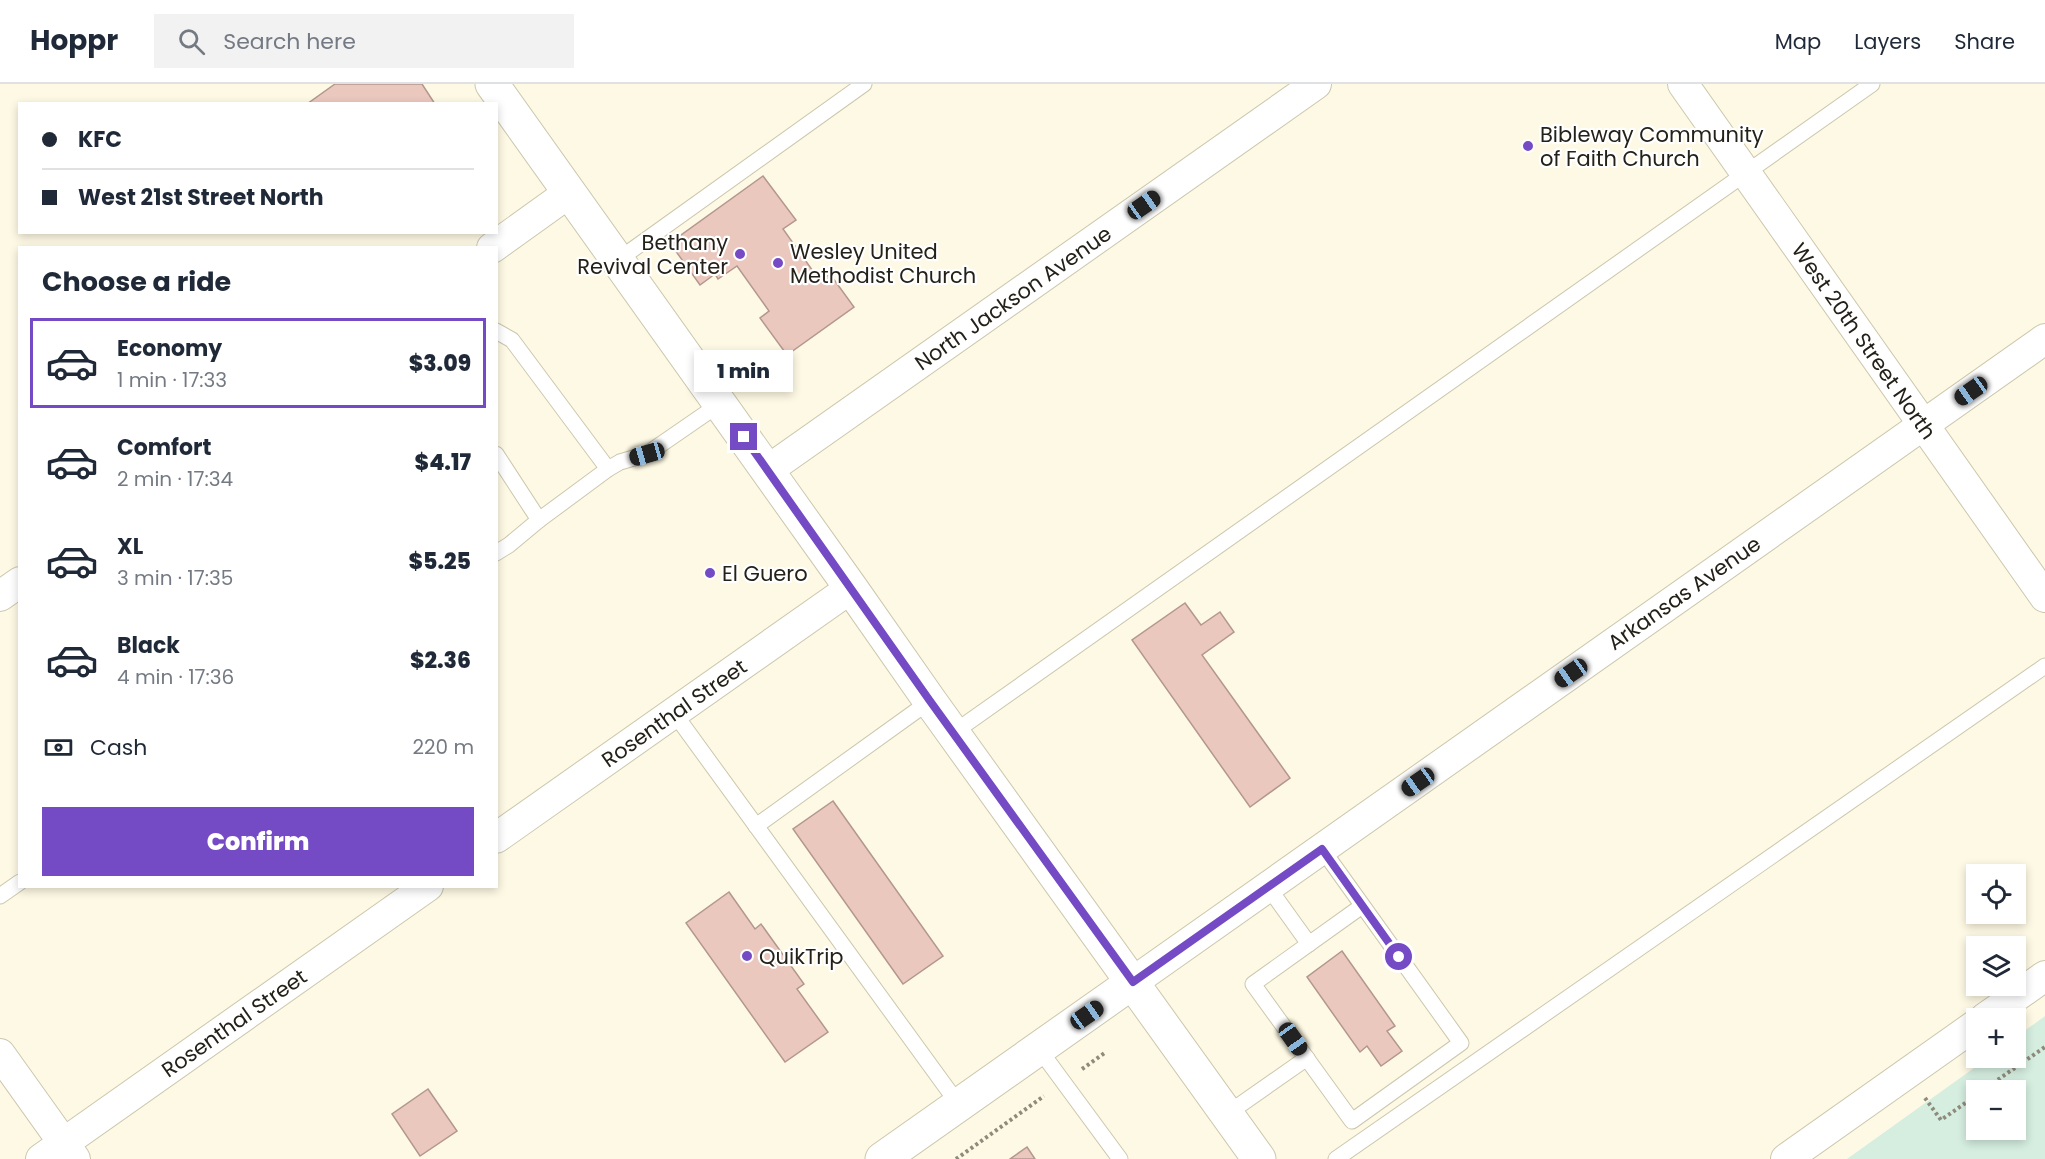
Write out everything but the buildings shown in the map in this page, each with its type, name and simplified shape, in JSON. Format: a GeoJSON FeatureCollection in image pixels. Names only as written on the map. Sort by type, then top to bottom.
{"type":"FeatureCollection","features":[{"type":"Feature","properties":{"kind":"main road"},"geometry":{"type":"LineString","coordinates":[[492,84],[852,588],[930,701],[1259,1159]]}},
{"type":"Feature","properties":{"kind":"main road","name":"Arkansas Avenue"},"geometry":{"type":"LineString","coordinates":[[882,1159],[1133,982]]}},
{"type":"Feature","properties":{"kind":"street","name":"North Jackson Avenue"},"geometry":{"type":"LineString","coordinates":[[768,470],[1316,84]]}},
{"type":"Feature","properties":{"kind":"street","name":"West 20th Street North"},"geometry":{"type":"LineString","coordinates":[[1683,84],[2045,597]]}},
{"type":"Feature","properties":{"kind":"street"},"geometry":{"type":"LineString","coordinates":[[495,246],[570,192]]}},
{"type":"Feature","properties":{"kind":"street","name":"Arkansas Avenue"},"geometry":{"type":"LineString","coordinates":[[1133,982],[2045,339]]}},
{"type":"Feature","properties":{"kind":"street"},"geometry":{"type":"LineString","coordinates":[[0,596],[18,583]]}},
{"type":"Feature","properties":{"kind":"street","name":"Rosenthal Street"},"geometry":{"type":"LineString","coordinates":[[498,837],[852,588]]}},
{"type":"Feature","properties":{"kind":"street","name":"Rosenthal Street"},"geometry":{"type":"LineString","coordinates":[[60,1154],[425,888]]}},
{"type":"Feature","properties":{"kind":"street"},"geometry":{"type":"LineString","coordinates":[[1999,1008],[2045,976]]}},
{"type":"Feature","properties":{"kind":"street"},"geometry":{"type":"LineString","coordinates":[[1786,1159],[1966,1032]]}},
{"type":"Feature","properties":{"kind":"street"},"geometry":{"type":"LineString","coordinates":[[0,1054],[60,1154]]}},
{"type":"Feature","properties":{"kind":"lane"},"geometry":{"type":"LineString","coordinates":[[618,260],[864,84]]}},
{"type":"Feature","properties":{"kind":"lane"},"geometry":{"type":"LineString","coordinates":[[953,733],[1872,84]]}},
{"type":"Feature","properties":{"kind":"lane"},"geometry":{"type":"LineString","coordinates":[[498,332],[512,340],[608,469]]}},
{"type":"Feature","properties":{"kind":"lane"},"geometry":{"type":"LineString","coordinates":[[498,552],[608,469],[620,462],[647,454],[721,404]]}},
{"type":"Feature","properties":{"kind":"lane"},"geometry":{"type":"LineString","coordinates":[[498,457],[539,520]]}},
{"type":"Feature","properties":{"kind":"lane"},"geometry":{"type":"LineString","coordinates":[[1336,1159],[2045,666]]}},
{"type":"Feature","properties":{"kind":"lane"},"geometry":{"type":"LineString","coordinates":[[756,826],[930,701]]}},
{"type":"Feature","properties":{"kind":"lane"},"geometry":{"type":"LineString","coordinates":[[674,713],[959,1105]]}},
{"type":"Feature","properties":{"kind":"lane"},"geometry":{"type":"LineString","coordinates":[[1322,849],[1461,1043],[1352,1121],[1254,984],[1362,906]]}},
{"type":"Feature","properties":{"kind":"lane"},"geometry":{"type":"LineString","coordinates":[[0,896],[18,883]]}},
{"type":"Feature","properties":{"kind":"lane"},"geometry":{"type":"LineString","coordinates":[[1268,887],[1309,944]]}},
{"type":"Feature","properties":{"kind":"lane"},"geometry":{"type":"LineString","coordinates":[[1039,1049],[1120,1159]]}},
{"type":"Feature","properties":{"kind":"lane"},"geometry":{"type":"LineString","coordinates":[[1227,1114],[1307,1058]]}},
{"type":"Feature","properties":{"kind":"path"},"geometry":{"type":"LineString","coordinates":[[1997,1080],[2045,1047]]}},
{"type":"Feature","properties":{"kind":"path"},"geometry":{"type":"LineString","coordinates":[[956,1159],[1106,1052]]}},
{"type":"Feature","properties":{"kind":"path"},"geometry":{"type":"LineString","coordinates":[[1916,1103],[1925,1097],[1941,1120],[1966,1103]]}},
{"type":"Feature","properties":{"kind":"green space"},"geometry":{"type":"Polygon","coordinates":[[[2045,1016],[2045,1159],[1847,1159],[1974,1068],[2026,1068],[2026,1030],[2045,1016]]]}},
{"type":"Feature","properties":{"kind":"place","name":"Bibleway Community of Faith Church"},"geometry":{"type":"Point","coordinates":[1528,146]}},
{"type":"Feature","properties":{"kind":"place","name":"Bethany Revival Center"},"geometry":{"type":"Point","coordinates":[740,254]}},
{"type":"Feature","properties":{"kind":"place","name":"Wesley United Methodist Church"},"geometry":{"type":"Point","coordinates":[778,263]}},
{"type":"Feature","properties":{"kind":"place","name":"El Guero"},"geometry":{"type":"Point","coordinates":[710,573]}},
{"type":"Feature","properties":{"kind":"place","name":"QuikTrip"},"geometry":{"type":"Point","coordinates":[747,956]}},
{"type":"Feature","properties":{"kind":"route"},"geometry":{"type":"LineString","coordinates":[[744,437],[930,701],[1133,982],[1322,849],[1399,957]]}}]}
